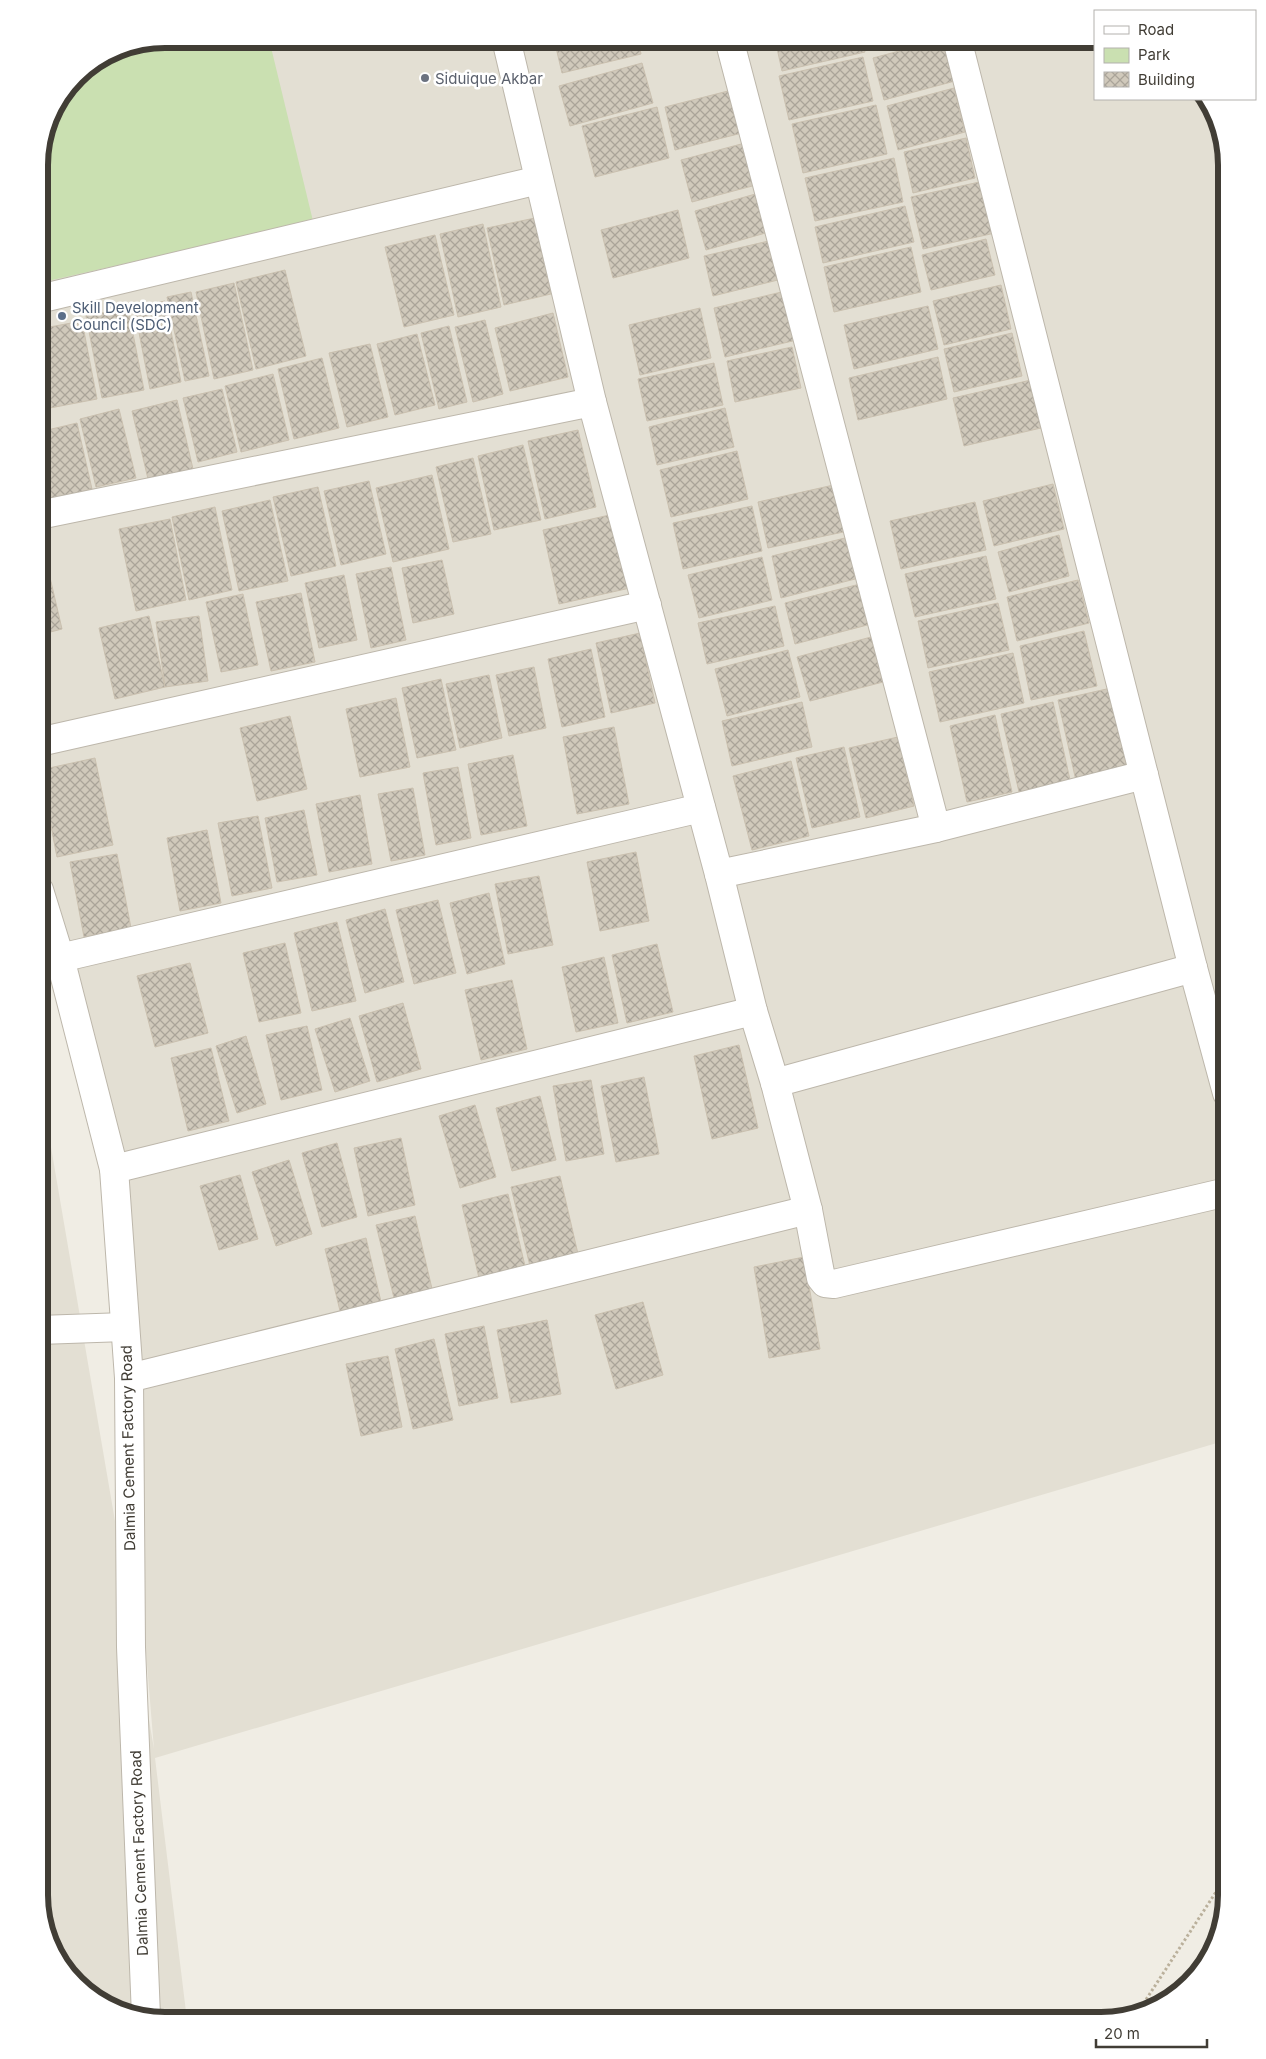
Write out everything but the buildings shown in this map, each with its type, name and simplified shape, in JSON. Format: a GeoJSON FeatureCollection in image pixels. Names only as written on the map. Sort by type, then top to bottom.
{"type":"FeatureCollection","features":[{"type":"Feature","properties":{"kind":"street"},"geometry":{"type":"LineString","coordinates":[[508,48],[592,402],[719,874],[753,1011],[775,1083],[808,1210],[821,1278],[826,1283],[834,1284],[1218,1194]]}},
{"type":"Feature","properties":{"kind":"street"},"geometry":{"type":"LineString","coordinates":[[731,48],[936,828]]}},
{"type":"Feature","properties":{"kind":"street"},"geometry":{"type":"LineString","coordinates":[[959,48],[1218,1060]]}},
{"type":"Feature","properties":{"kind":"street"},"geometry":{"type":"LineString","coordinates":[[48,297],[539,180]]}},
{"type":"Feature","properties":{"kind":"street"},"geometry":{"type":"LineString","coordinates":[[48,513],[592,402]]}},
{"type":"Feature","properties":{"kind":"street"},"geometry":{"type":"LineString","coordinates":[[48,740],[647,605]]}},
{"type":"Feature","properties":{"kind":"street"},"geometry":{"type":"LineString","coordinates":[[719,874],[936,828],[1144,775]]}},
{"type":"Feature","properties":{"kind":"street"},"geometry":{"type":"LineString","coordinates":[[60,958],[700,808]]}},
{"type":"Feature","properties":{"kind":"street","name":"Dalmia Cement Factory Road"},"geometry":{"type":"LineString","coordinates":[[48,919],[60,958],[114,1169],[129,1378],[131,1647],[146,2009]]}},
{"type":"Feature","properties":{"kind":"street"},"geometry":{"type":"LineString","coordinates":[[775,1083],[1193,968]]}},
{"type":"Feature","properties":{"kind":"street"},"geometry":{"type":"LineString","coordinates":[[114,1169],[753,1011]]}},
{"type":"Feature","properties":{"kind":"street"},"geometry":{"type":"LineString","coordinates":[[129,1378],[808,1210]]}},
{"type":"Feature","properties":{"kind":"street"},"geometry":{"type":"LineString","coordinates":[[48,1330],[125,1327]]}},
{"type":"Feature","properties":{"kind":"path"},"geometry":{"type":"LineString","coordinates":[[1143,2004],[1218,1889]]}},
{"type":"Feature","properties":{"kind":"shaded area"},"geometry":{"type":"Polygon","coordinates":[[[165,48],[1094,48],[1094,100],[1199,100],[1205,111],[1218,165],[1218,1443],[155,1758],[186,2011],[142,2009],[127,2005],[100,1992],[77,1972],[67,1959],[54,1932],[50,1917],[48,1894],[48,1130],[154,1749],[106,1168],[48,927],[48,157],[51,134],[60,113],[72,93],[87,77],[106,63],[120,56],[134,51],[165,48]]]}},
{"type":"Feature","properties":{"kind":"green space"},"geometry":{"type":"Polygon","coordinates":[[[165,48],[271,48],[313,221],[48,281],[48,157],[51,134],[60,113],[72,93],[87,77],[106,63],[120,56],[134,51],[165,48]]]}},
{"type":"Feature","properties":{"kind":"place","name":"Siduique Akbar"},"geometry":{"type":"Point","coordinates":[425,78]}},
{"type":"Feature","properties":{"kind":"place","name":"Skill Development Council (SDC)"},"geometry":{"type":"Point","coordinates":[62,316]}}]}
